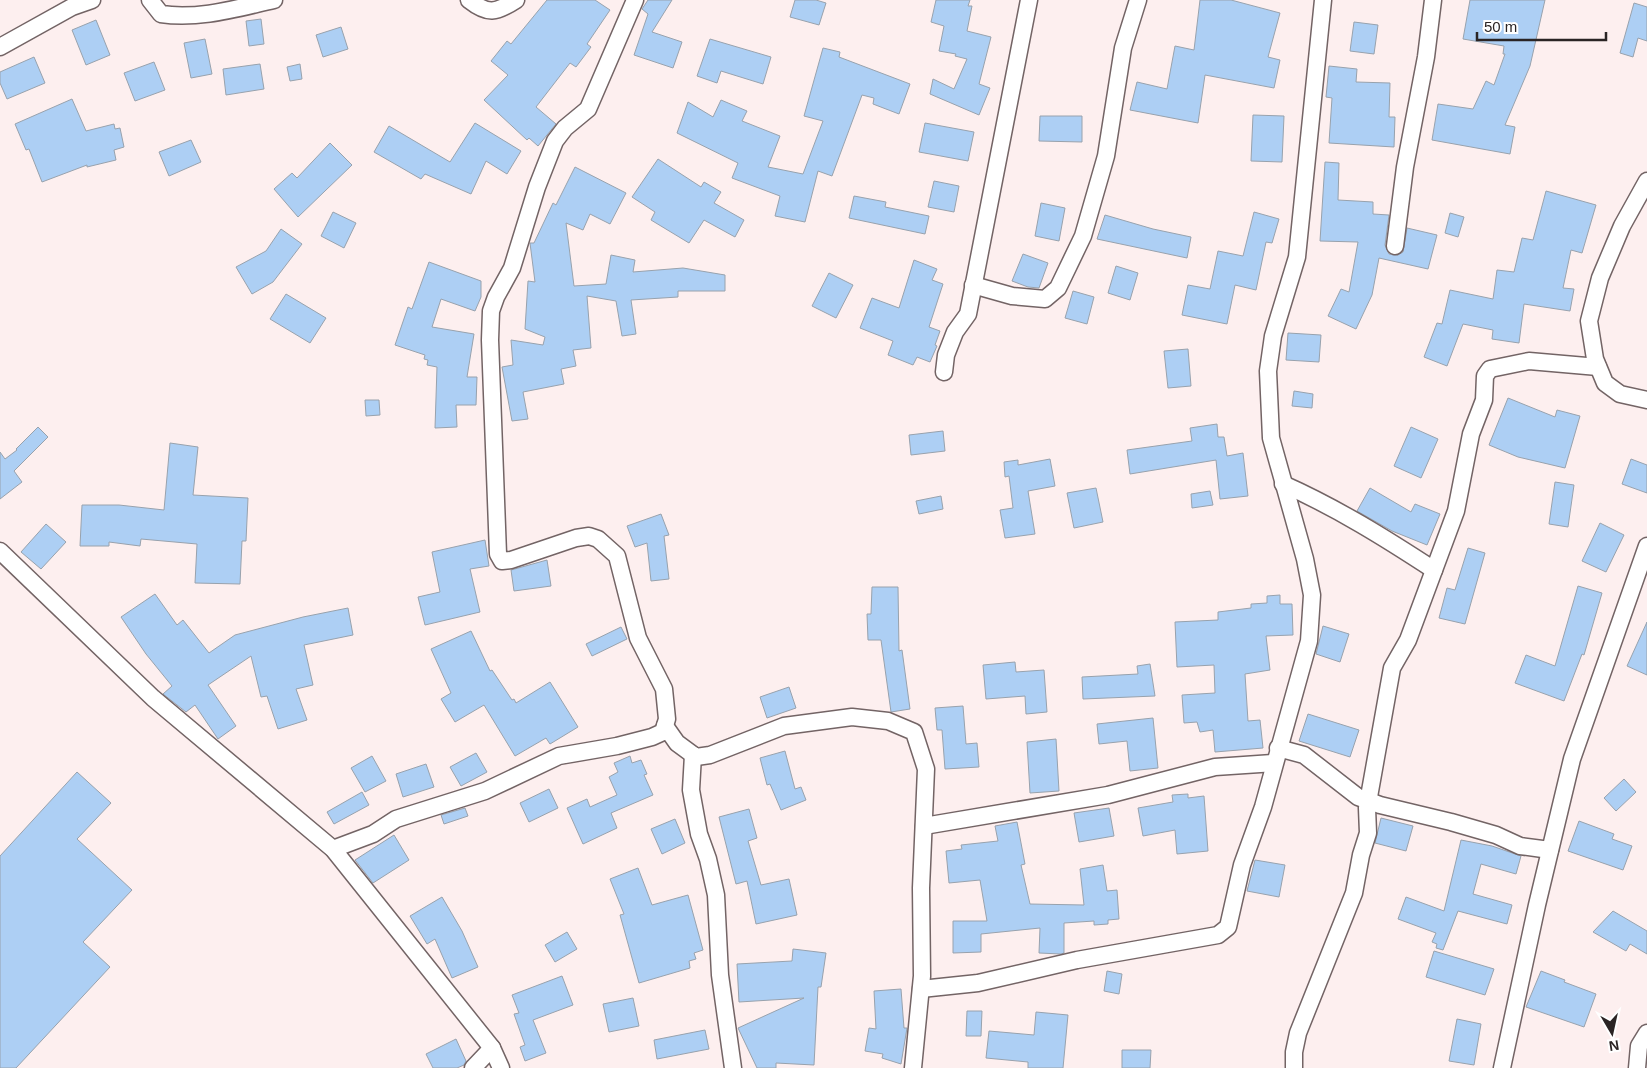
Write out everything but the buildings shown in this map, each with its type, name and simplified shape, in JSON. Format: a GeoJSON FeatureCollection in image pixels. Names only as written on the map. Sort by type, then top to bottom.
{"type":"FeatureCollection","features":[{"type":"Feature","properties":{"kind":"street"},"geometry":{"type":"LineString","coordinates":[[0,46],[72,7],[92,0]]}},
{"type":"Feature","properties":{"kind":"street"},"geometry":{"type":"LineString","coordinates":[[150,0],[161,14],[178,16],[226,10],[274,0]]}},
{"type":"Feature","properties":{"kind":"street"},"geometry":{"type":"LineString","coordinates":[[469,0],[481,10],[492,12],[502,9],[516,0]]}},
{"type":"Feature","properties":{"kind":"street"},"geometry":{"type":"LineString","coordinates":[[333,849],[373,834],[396,819],[445,804],[511,780],[539,764],[559,756],[652,737],[663,732],[667,719],[664,689],[638,638],[617,556],[608,546],[598,538],[589,536],[576,538],[511,560],[502,561],[498,554],[490,340],[491,311],[496,297],[512,268],[537,187],[555,141],[565,128],[588,109],[635,0]]}},
{"type":"Feature","properties":{"kind":"street"},"geometry":{"type":"LineString","coordinates":[[944,372],[946,355],[955,332],[968,314],[1029,0]]}},
{"type":"Feature","properties":{"kind":"street"},"geometry":{"type":"LineString","coordinates":[[973,285],[1012,296],[1045,298],[1058,288],[1083,236],[1106,156],[1123,48],[1138,0]]}},
{"type":"Feature","properties":{"kind":"street"},"geometry":{"type":"LineString","coordinates":[[921,990],[978,983],[1077,960],[1218,934],[1228,927],[1242,865],[1264,807],[1276,756],[1309,641],[1312,595],[1305,559],[1271,438],[1268,371],[1273,336],[1298,249],[1324,0]]}},
{"type":"Feature","properties":{"kind":"street"},"geometry":{"type":"LineString","coordinates":[[1395,246],[1404,168],[1426,57],[1433,0]]}},
{"type":"Feature","properties":{"kind":"street"},"geometry":{"type":"LineString","coordinates":[[1647,181],[1643,198],[1622,226],[1600,278],[1590,321],[1595,359],[1605,383],[1620,394],[1647,400]]}},
{"type":"Feature","properties":{"kind":"street"},"geometry":{"type":"LineString","coordinates":[[1294,1068],[1294,1052],[1298,1033],[1354,893],[1361,854],[1368,833],[1367,808],[1392,668],[1408,640],[1456,510],[1471,434],[1484,400],[1485,376],[1490,369],[1529,361],[1598,367]]}},
{"type":"Feature","properties":{"kind":"street"},"geometry":{"type":"LineString","coordinates":[[1283,484],[1363,524],[1434,570]]}},
{"type":"Feature","properties":{"kind":"street"},"geometry":{"type":"LineString","coordinates":[[1502,1068],[1572,759],[1647,546]]}},
{"type":"Feature","properties":{"kind":"street"},"geometry":{"type":"LineString","coordinates":[[0,551],[153,698],[333,849],[492,1048],[501,1068]]}},
{"type":"Feature","properties":{"kind":"street"},"geometry":{"type":"LineString","coordinates":[[665,726],[677,743],[696,757],[710,755],[784,726],[852,717],[888,721],[914,732],[926,769],[921,990],[913,1068]]}},
{"type":"Feature","properties":{"kind":"street"},"geometry":{"type":"LineString","coordinates":[[693,755],[691,790],[699,834],[708,859],[716,895],[720,975],[733,1068]]}},
{"type":"Feature","properties":{"kind":"street"},"geometry":{"type":"LineString","coordinates":[[924,826],[1108,795],[1216,768],[1276,756],[1304,756],[1358,796],[1369,801],[1496,835],[1520,846],[1550,850]]}},
{"type":"Feature","properties":{"kind":"street"},"geometry":{"type":"LineString","coordinates":[[1637,1068],[1639,1046],[1647,1033]]}},
{"type":"Feature","properties":{"kind":"street"},"geometry":{"type":"LineString","coordinates":[[473,1068],[492,1048]]}}]}
